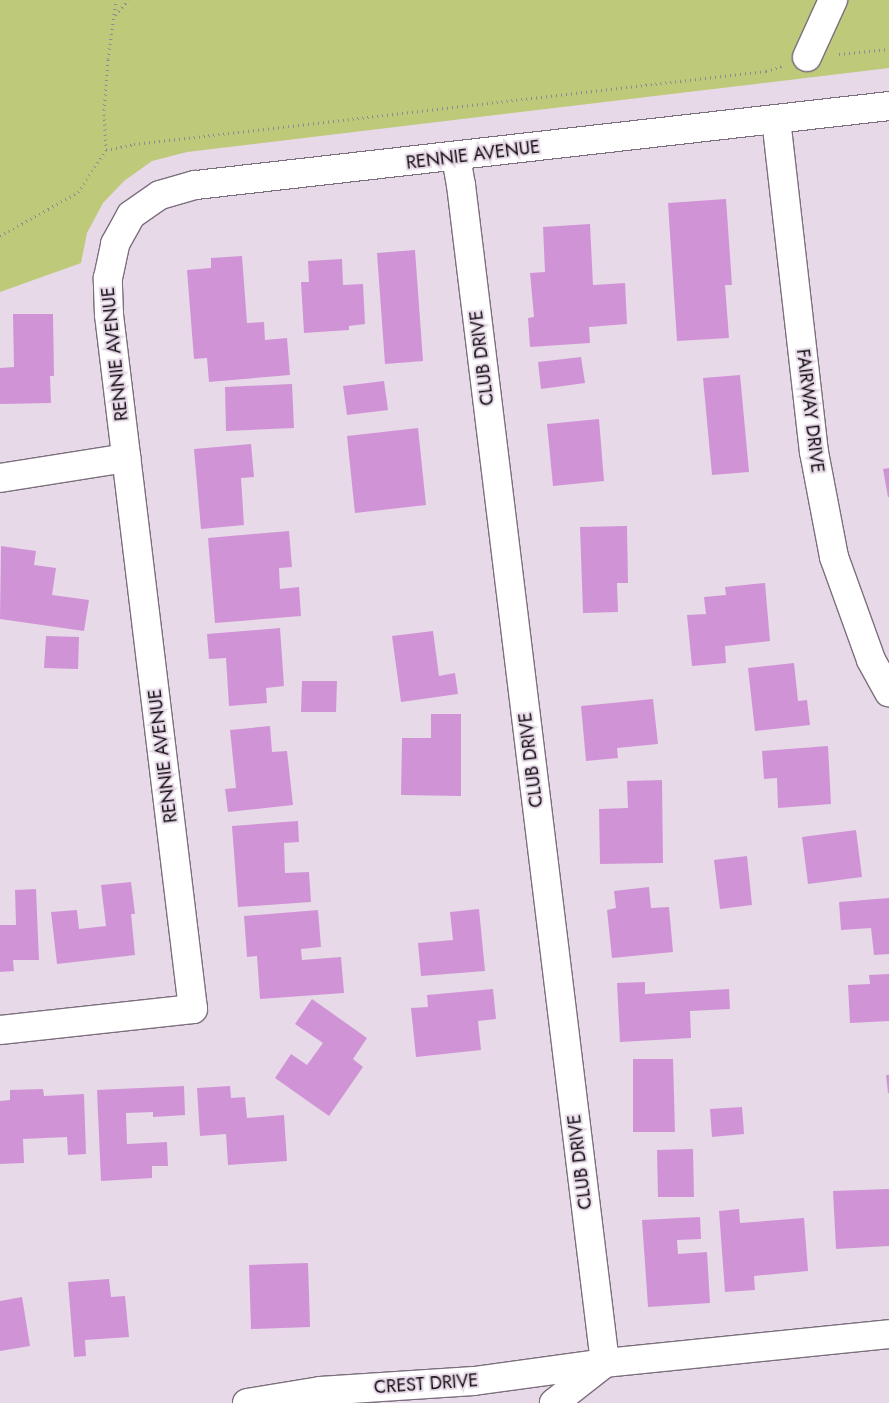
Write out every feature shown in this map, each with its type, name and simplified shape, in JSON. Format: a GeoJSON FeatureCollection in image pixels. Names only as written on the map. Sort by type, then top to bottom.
{"type":"FeatureCollection","features":[{"type":"Feature","properties":{"kind":"street"},"geometry":{"type":"LineString","coordinates":[[807,57],[833,0]]}},
{"type":"Feature","properties":{"kind":"street","name":"RENNIE AVENUE"},"geometry":{"type":"LineString","coordinates":[[0,1030],[193,1009],[110,315],[108,278],[115,244],[131,216],[160,195],[196,185],[456,157],[889,106]]}},
{"type":"Feature","properties":{"kind":"street","name":"FAIRWAY DRIVE"},"geometry":{"type":"LineString","coordinates":[[776,119],[814,452],[834,557],[871,660],[889,692]]}},
{"type":"Feature","properties":{"kind":"street","name":"CLUB DRIVE"},"geometry":{"type":"LineString","coordinates":[[456,157],[464,208],[605,1363]]}},
{"type":"Feature","properties":{"kind":"street"},"geometry":{"type":"LineString","coordinates":[[0,478],[126,458]]}},
{"type":"Feature","properties":{"kind":"street","name":"CREST DRIVE"},"geometry":{"type":"LineString","coordinates":[[247,1403],[320,1391],[474,1381],[605,1363],[889,1334]]}},
{"type":"Feature","properties":{"kind":"street"},"geometry":{"type":"LineString","coordinates":[[554,1403],[605,1363]]}},
{"type":"Feature","properties":{"kind":"path"},"geometry":{"type":"LineString","coordinates":[[0,236],[78,192],[106,150],[104,110],[107,67],[116,0]]}},
{"type":"Feature","properties":{"kind":"path"},"geometry":{"type":"LineString","coordinates":[[115,16],[128,0]]}},
{"type":"Feature","properties":{"kind":"path"},"geometry":{"type":"LineString","coordinates":[[106,150],[154,142],[766,71],[807,57],[889,49]]}},
{"type":"Feature","properties":{"kind":"green space"},"geometry":{"type":"Polygon","coordinates":[[[0,0],[889,0],[889,68],[187,152],[152,161],[124,181],[103,203],[87,233],[81,263],[0,292],[0,0]]]}},
{"type":"Feature","properties":{"kind":"building"},"geometry":{"type":"Polygon","coordinates":[[[726,199],[732,285],[725,285],[729,338],[677,341],[668,203],[726,199]]]}},
{"type":"Feature","properties":{"kind":"building"},"geometry":{"type":"Polygon","coordinates":[[[590,224],[593,285],[625,283],[627,324],[589,327],[590,343],[530,347],[528,318],[534,317],[530,273],[545,272],[543,227],[590,224]]]}},
{"type":"Feature","properties":{"kind":"building"},"geometry":{"type":"Polygon","coordinates":[[[415,250],[423,361],[385,364],[377,253],[415,250]]]}},
{"type":"Feature","properties":{"kind":"building"},"geometry":{"type":"Polygon","coordinates":[[[242,256],[247,323],[264,322],[265,340],[287,338],[290,375],[209,382],[207,358],[194,359],[187,270],[211,268],[211,258],[242,256]]]}},
{"type":"Feature","properties":{"kind":"building"},"geometry":{"type":"Polygon","coordinates":[[[342,259],[343,285],[363,284],[365,324],[349,326],[349,330],[304,333],[301,282],[309,282],[308,261],[342,259]]]}},
{"type":"Feature","properties":{"kind":"building"},"geometry":{"type":"Polygon","coordinates":[[[13,314],[53,314],[54,376],[50,376],[51,403],[0,404],[0,368],[14,367],[13,314]]]}},
{"type":"Feature","properties":{"kind":"building"},"geometry":{"type":"Polygon","coordinates":[[[581,357],[585,383],[541,389],[538,362],[581,357]]]}},
{"type":"Feature","properties":{"kind":"building"},"geometry":{"type":"Polygon","coordinates":[[[740,375],[749,472],[712,475],[703,378],[740,375]]]}},
{"type":"Feature","properties":{"kind":"building"},"geometry":{"type":"Polygon","coordinates":[[[384,381],[388,410],[347,415],[343,386],[384,381]]]}},
{"type":"Feature","properties":{"kind":"building"},"geometry":{"type":"Polygon","coordinates":[[[292,384],[294,428],[226,431],[225,387],[292,384]]]}},
{"type":"Feature","properties":{"kind":"building"},"geometry":{"type":"Polygon","coordinates":[[[599,419],[604,481],[553,486],[547,424],[599,419]]]}},
{"type":"Feature","properties":{"kind":"building"},"geometry":{"type":"Polygon","coordinates":[[[418,428],[426,505],[355,513],[347,436],[418,428]]]}},
{"type":"Feature","properties":{"kind":"building"},"geometry":{"type":"Polygon","coordinates":[[[251,444],[254,477],[241,478],[244,525],[201,529],[194,449],[251,444]]]}},
{"type":"Feature","properties":{"kind":"building"},"geometry":{"type":"Polygon","coordinates":[[[889,468],[889,497],[888,497],[883,469],[889,468]]]}},
{"type":"Feature","properties":{"kind":"building"},"geometry":{"type":"Polygon","coordinates":[[[627,526],[628,583],[617,583],[618,612],[583,613],[580,527],[627,526]]]}},
{"type":"Feature","properties":{"kind":"building"},"geometry":{"type":"Polygon","coordinates":[[[289,531],[292,567],[279,568],[280,589],[299,587],[301,616],[215,623],[208,538],[289,531]]]}},
{"type":"Feature","properties":{"kind":"building"},"geometry":{"type":"Polygon","coordinates":[[[1,546],[36,551],[34,565],[56,568],[52,595],[89,600],[84,631],[0,619],[1,546]]]}},
{"type":"Feature","properties":{"kind":"building"},"geometry":{"type":"Polygon","coordinates":[[[765,583],[770,641],[725,646],[726,663],[692,666],[687,615],[706,614],[704,597],[726,595],[725,587],[765,583]]]}},
{"type":"Feature","properties":{"kind":"building"},"geometry":{"type":"Polygon","coordinates":[[[280,628],[284,686],[266,688],[267,703],[229,706],[226,658],[209,659],[207,634],[280,628]]]}},
{"type":"Feature","properties":{"kind":"building"},"geometry":{"type":"Polygon","coordinates":[[[433,631],[439,676],[455,673],[458,694],[401,702],[392,636],[433,631]]]}},
{"type":"Feature","properties":{"kind":"building"},"geometry":{"type":"Polygon","coordinates":[[[46,636],[79,637],[78,669],[44,668],[46,636]]]}},
{"type":"Feature","properties":{"kind":"building"},"geometry":{"type":"Polygon","coordinates":[[[794,663],[798,701],[807,700],[810,725],[755,731],[748,668],[794,663]]]}},
{"type":"Feature","properties":{"kind":"building"},"geometry":{"type":"Polygon","coordinates":[[[302,681],[337,681],[336,712],[301,712],[302,681]]]}},
{"type":"Feature","properties":{"kind":"building"},"geometry":{"type":"Polygon","coordinates":[[[653,699],[658,744],[617,748],[618,758],[586,761],[581,706],[653,699]]]}},
{"type":"Feature","properties":{"kind":"building"},"geometry":{"type":"Polygon","coordinates":[[[431,714],[461,714],[461,796],[401,795],[402,738],[431,738],[431,714]]]}},
{"type":"Feature","properties":{"kind":"building"},"geometry":{"type":"Polygon","coordinates":[[[270,726],[272,752],[287,751],[293,805],[228,812],[225,789],[236,788],[230,730],[270,726]]]}},
{"type":"Feature","properties":{"kind":"building"},"geometry":{"type":"Polygon","coordinates":[[[828,746],[831,804],[778,808],[777,778],[764,779],[762,751],[828,746]]]}},
{"type":"Feature","properties":{"kind":"building"},"geometry":{"type":"Polygon","coordinates":[[[662,780],[663,863],[600,864],[599,809],[628,808],[627,781],[662,780]]]}},
{"type":"Feature","properties":{"kind":"building"},"geometry":{"type":"Polygon","coordinates":[[[298,821],[299,842],[284,843],[285,873],[309,872],[311,902],[238,907],[232,826],[298,821]]]}},
{"type":"Feature","properties":{"kind":"building"},"geometry":{"type":"Polygon","coordinates":[[[856,830],[862,877],[808,884],[802,837],[856,830]]]}},
{"type":"Feature","properties":{"kind":"building"},"geometry":{"type":"Polygon","coordinates":[[[747,856],[752,905],[720,909],[714,860],[747,856]]]}},
{"type":"Feature","properties":{"kind":"building"},"geometry":{"type":"Polygon","coordinates":[[[131,882],[135,914],[131,914],[135,955],[57,964],[51,912],[77,910],[79,929],[106,926],[101,885],[131,882]]]}},
{"type":"Feature","properties":{"kind":"building"},"geometry":{"type":"Polygon","coordinates":[[[649,887],[651,908],[669,907],[673,952],[612,958],[607,910],[616,908],[614,891],[649,887]]]}},
{"type":"Feature","properties":{"kind":"building"},"geometry":{"type":"Polygon","coordinates":[[[36,889],[39,960],[13,960],[14,971],[0,972],[0,925],[16,925],[15,890],[36,889]]]}},
{"type":"Feature","properties":{"kind":"building"},"geometry":{"type":"Polygon","coordinates":[[[889,898],[889,954],[874,955],[871,928],[841,930],[839,902],[889,898]]]}},
{"type":"Feature","properties":{"kind":"building"},"geometry":{"type":"Polygon","coordinates":[[[479,909],[485,971],[421,976],[418,943],[453,940],[450,912],[479,909]]]}},
{"type":"Feature","properties":{"kind":"building"},"geometry":{"type":"Polygon","coordinates":[[[318,910],[321,947],[301,949],[302,960],[341,957],[344,993],[260,999],[257,956],[247,957],[244,916],[318,910]]]}},
{"type":"Feature","properties":{"kind":"building"},"geometry":{"type":"Polygon","coordinates":[[[889,974],[889,1021],[850,1023],[848,985],[870,984],[869,975],[889,974]]]}},
{"type":"Feature","properties":{"kind":"building"},"geometry":{"type":"Polygon","coordinates":[[[645,982],[645,994],[729,989],[730,1009],[690,1011],[691,1038],[620,1042],[617,983],[645,982]]]}},
{"type":"Feature","properties":{"kind":"building"},"geometry":{"type":"Polygon","coordinates":[[[493,989],[496,1019],[478,1021],[481,1050],[416,1057],[411,1008],[428,1007],[427,995],[493,989]]]}},
{"type":"Feature","properties":{"kind":"building"},"geometry":{"type":"Polygon","coordinates":[[[312,999],[367,1038],[353,1059],[363,1067],[329,1116],[275,1078],[291,1054],[307,1065],[323,1043],[295,1024],[312,999]]]}},
{"type":"Feature","properties":{"kind":"building"},"geometry":{"type":"Polygon","coordinates":[[[633,1059],[673,1059],[675,1132],[633,1132],[633,1059]]]}},
{"type":"Feature","properties":{"kind":"building"},"geometry":{"type":"Polygon","coordinates":[[[886,1075],[889,1075],[889,1093],[888,1093],[886,1075]]]}},
{"type":"Feature","properties":{"kind":"building"},"geometry":{"type":"Polygon","coordinates":[[[184,1086],[185,1115],[153,1117],[153,1112],[126,1113],[127,1144],[167,1142],[168,1166],[152,1166],[152,1178],[101,1181],[97,1090],[184,1086]]]}},
{"type":"Feature","properties":{"kind":"building"},"geometry":{"type":"Polygon","coordinates":[[[230,1086],[231,1098],[245,1097],[247,1118],[284,1115],[287,1161],[228,1165],[226,1134],[200,1136],[197,1088],[230,1086]]]}},
{"type":"Feature","properties":{"kind":"building"},"geometry":{"type":"Polygon","coordinates":[[[43,1089],[44,1096],[84,1094],[86,1154],[68,1155],[67,1137],[23,1139],[24,1163],[0,1164],[0,1101],[10,1100],[10,1090],[43,1089]]]}},
{"type":"Feature","properties":{"kind":"building"},"geometry":{"type":"Polygon","coordinates":[[[742,1107],[744,1134],[712,1137],[710,1109],[742,1107]]]}},
{"type":"Feature","properties":{"kind":"building"},"geometry":{"type":"Polygon","coordinates":[[[693,1149],[694,1197],[658,1197],[657,1150],[693,1149]]]}},
{"type":"Feature","properties":{"kind":"building"},"geometry":{"type":"Polygon","coordinates":[[[889,1189],[889,1246],[836,1249],[833,1191],[889,1189]]]}},
{"type":"Feature","properties":{"kind":"building"},"geometry":{"type":"Polygon","coordinates":[[[739,1209],[740,1223],[804,1218],[808,1271],[754,1276],[755,1290],[725,1292],[719,1211],[739,1209]]]}},
{"type":"Feature","properties":{"kind":"building"},"geometry":{"type":"Polygon","coordinates":[[[700,1217],[701,1239],[677,1240],[678,1254],[707,1252],[710,1303],[648,1307],[642,1220],[700,1217]]]}},
{"type":"Feature","properties":{"kind":"building"},"geometry":{"type":"Polygon","coordinates":[[[308,1263],[310,1327],[251,1329],[249,1265],[308,1263]]]}},
{"type":"Feature","properties":{"kind":"building"},"geometry":{"type":"Polygon","coordinates":[[[109,1279],[111,1297],[125,1296],[129,1337],[85,1340],[86,1356],[74,1357],[68,1282],[109,1279]]]}},
{"type":"Feature","properties":{"kind":"building"},"geometry":{"type":"Polygon","coordinates":[[[22,1297],[30,1346],[0,1351],[0,1301],[22,1297]]]}}]}
